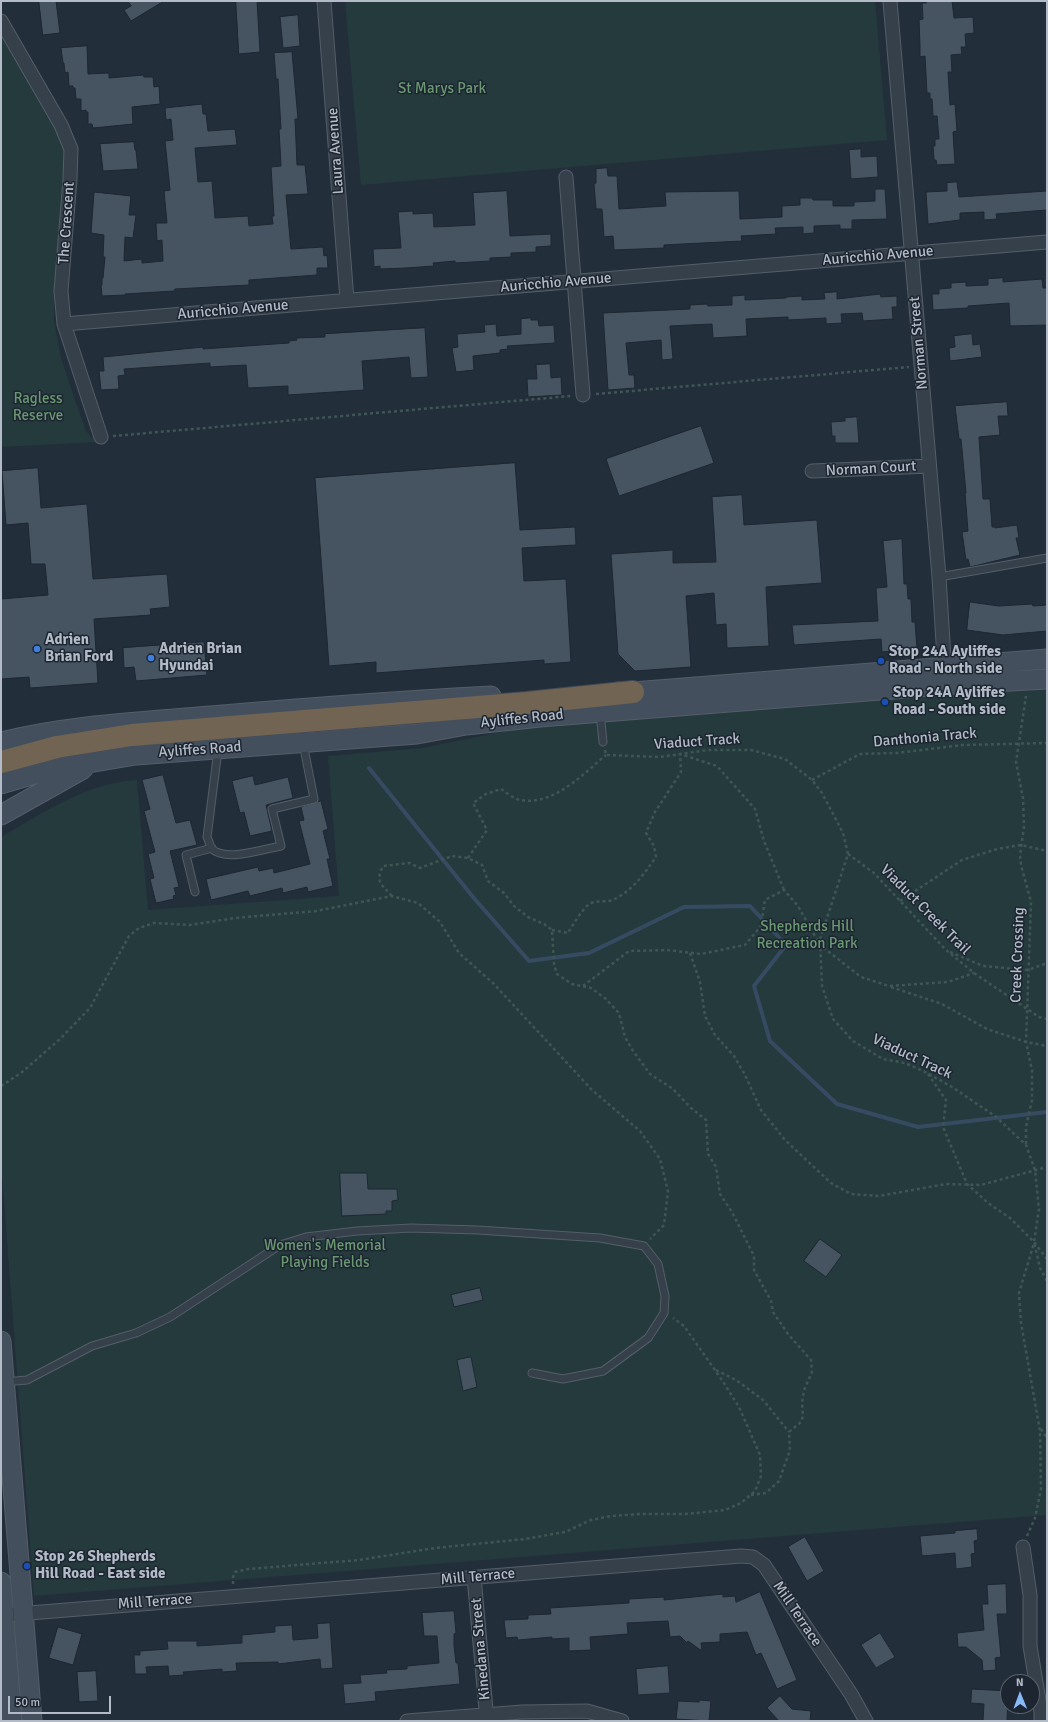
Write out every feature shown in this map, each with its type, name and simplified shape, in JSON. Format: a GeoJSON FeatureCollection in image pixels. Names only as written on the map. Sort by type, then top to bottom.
{"type":"FeatureCollection","features":[{"type":"Feature","properties":{"kind":"highway"},"geometry":{"type":"LineString","coordinates":[[1,762],[57,747],[107,738],[250,727],[632,692]]}},
{"type":"Feature","properties":{"kind":"main road","name":"Ayliffes Road"},"geometry":{"type":"LineString","coordinates":[[1,742],[53,731],[95,726],[321,707],[546,692],[632,692],[1047,659]]}},
{"type":"Feature","properties":{"kind":"main road","name":"Ayliffes Road"},"geometry":{"type":"LineString","coordinates":[[1,784],[52,769],[136,755],[417,734],[479,723],[600,712],[946,685],[1047,679]]}},
{"type":"Feature","properties":{"kind":"main road"},"geometry":{"type":"LineString","coordinates":[[1,815],[100,760]]}},
{"type":"Feature","properties":{"kind":"main road"},"geometry":{"type":"LineString","coordinates":[[1,1341],[32,1721]]}},
{"type":"Feature","properties":{"kind":"main road"},"geometry":{"type":"LineString","coordinates":[[1,1582],[4,1615],[5,1681],[12,1721]]}},
{"type":"Feature","properties":{"kind":"street","name":"Laura Avenue"},"geometry":{"type":"LineString","coordinates":[[324,1],[347,300]]}},
{"type":"Feature","properties":{"kind":"street","name":"Norman Street"},"geometry":{"type":"LineString","coordinates":[[890,1],[939,577],[946,685]]}},
{"type":"Feature","properties":{"kind":"street","name":"The Crescent"},"geometry":{"type":"LineString","coordinates":[[1,21],[61,125],[71,149],[61,291],[64,324],[101,437]]}},
{"type":"Feature","properties":{"kind":"street"},"geometry":{"type":"LineString","coordinates":[[566,177],[583,395]]}},
{"type":"Feature","properties":{"kind":"street","name":"Auricchio Avenue"},"geometry":{"type":"LineString","coordinates":[[64,324],[1047,242]]}},
{"type":"Feature","properties":{"kind":"street","name":"Norman Court"},"geometry":{"type":"LineString","coordinates":[[812,471],[929,466]]}},
{"type":"Feature","properties":{"kind":"street"},"geometry":{"type":"LineString","coordinates":[[1023,1547],[1030,1595],[1030,1646],[1041,1712],[1041,1721]]}},
{"type":"Feature","properties":{"kind":"street","name":"Mill Terrace"},"geometry":{"type":"LineString","coordinates":[[4,1615],[741,1556],[753,1558],[764,1565],[851,1694],[866,1721]]}},
{"type":"Feature","properties":{"kind":"street","name":"Kinedana Street"},"geometry":{"type":"LineString","coordinates":[[474,1577],[487,1718]]}},
{"type":"Feature","properties":{"kind":"street"},"geometry":{"type":"LineString","coordinates":[[407,1721],[487,1718],[522,1712],[587,1711],[622,1721]]}},
{"type":"Feature","properties":{"kind":"lane"},"geometry":{"type":"LineString","coordinates":[[939,577],[1047,558]]}},
{"type":"Feature","properties":{"kind":"lane"},"geometry":{"type":"LineString","coordinates":[[600,712],[603,742]]}},
{"type":"Feature","properties":{"kind":"lane"},"geometry":{"type":"LineString","coordinates":[[218,749],[208,837],[212,848],[222,854],[243,854],[281,846],[272,809],[314,799],[303,743]]}},
{"type":"Feature","properties":{"kind":"lane"},"geometry":{"type":"LineString","coordinates":[[195,892],[186,856],[212,848]]}},
{"type":"Feature","properties":{"kind":"lane"},"geometry":{"type":"LineString","coordinates":[[4,1382],[28,1380],[92,1346],[136,1333],[170,1317],[280,1245],[306,1237],[357,1231],[418,1228],[478,1230],[600,1238],[644,1246],[658,1264],[665,1296],[664,1312],[648,1338],[603,1371],[563,1379],[532,1372]]}},
{"type":"Feature","properties":{"kind":"path"},"geometry":{"type":"LineString","coordinates":[[101,437],[921,366]]}},
{"type":"Feature","properties":{"kind":"path","name":"Creek Crossing"},"geometry":{"type":"LineString","coordinates":[[1026,1145],[1032,1070],[1026,1042],[1031,902],[1021,865],[1021,846],[1024,827],[1023,798],[1016,762],[1027,692]]}},
{"type":"Feature","properties":{"kind":"path"},"geometry":{"type":"LineString","coordinates":[[468,858],[487,830],[473,803],[486,794],[501,789],[518,800],[533,801],[552,795],[566,788],[606,755],[603,742]]}},
{"type":"Feature","properties":{"kind":"path","name":"Danthonia Track"},"geometry":{"type":"LineString","coordinates":[[812,780],[860,754],[897,753],[963,745],[1047,743]]}},
{"type":"Feature","properties":{"kind":"path","name":"Viaduct Track"},"geometry":{"type":"LineString","coordinates":[[606,755],[660,757],[708,750],[751,750],[785,759],[812,780],[822,793],[843,833],[848,854],[820,939],[822,986],[833,1019],[853,1041],[883,1059],[905,1063],[927,1073],[995,1116],[1026,1145],[1035,1170],[1039,1209],[1034,1242],[1040,1268],[1047,1281]]}},
{"type":"Feature","properties":{"kind":"path"},"geometry":{"type":"LineString","coordinates":[[392,896],[379,882],[378,875],[383,866],[409,864],[420,868],[452,856],[468,858],[482,865],[488,881],[504,893],[514,906],[528,917],[544,924],[552,930],[568,933],[588,904],[599,901],[611,901],[628,891],[644,874],[656,857],[654,846],[646,833],[655,812],[681,772],[680,754],[717,766],[755,810],[764,842],[784,890],[798,906],[820,945],[861,976],[942,1004],[987,1029],[1026,1042],[1047,1046]]}},
{"type":"Feature","properties":{"kind":"path"},"geometry":{"type":"LineString","coordinates":[[900,901],[962,860],[996,849],[1021,846],[1047,851]]}},
{"type":"Feature","properties":{"kind":"path","name":"Viaduct Creek Trail"},"geometry":{"type":"LineString","coordinates":[[848,854],[874,873],[946,950],[974,973],[1039,1018],[1047,1019]]}},
{"type":"Feature","properties":{"kind":"path"},"geometry":{"type":"LineString","coordinates":[[583,986],[629,951],[667,950],[701,954],[745,945],[762,926],[765,900],[784,890]]}},
{"type":"Feature","properties":{"kind":"path"},"geometry":{"type":"LineString","coordinates":[[1,1086],[21,1073],[54,1044],[90,1008],[129,936],[139,928],[154,923],[190,925],[235,918],[316,911],[392,896],[418,903],[440,922],[459,953],[493,983],[592,1090],[640,1132],[660,1158],[668,1192],[664,1225],[644,1246]]}},
{"type":"Feature","properties":{"kind":"path"},"geometry":{"type":"LineString","coordinates":[[552,930],[554,964],[557,974],[572,984],[591,988],[606,999],[619,1013],[625,1037],[633,1051],[650,1074],[673,1089],[691,1108],[706,1120],[708,1154],[716,1167],[720,1194],[732,1212],[754,1256],[754,1270],[771,1301],[773,1312],[788,1334],[810,1360],[812,1372],[804,1390],[802,1403],[803,1416],[801,1422],[788,1432]]}},
{"type":"Feature","properties":{"kind":"path"},"geometry":{"type":"LineString","coordinates":[[946,950],[983,966],[1028,970],[1047,963]]}},
{"type":"Feature","properties":{"kind":"path"},"geometry":{"type":"LineString","coordinates":[[690,953],[700,982],[705,1016],[714,1035],[738,1062],[761,1110],[785,1140],[831,1183],[851,1194],[879,1196],[946,1184],[981,1185],[1047,1167]]}},
{"type":"Feature","properties":{"kind":"path"},"geometry":{"type":"LineString","coordinates":[[888,986],[948,982],[974,973]]}},
{"type":"Feature","properties":{"kind":"path"},"geometry":{"type":"LineString","coordinates":[[927,1073],[946,1100],[943,1127],[967,1184],[988,1204],[1010,1218],[1034,1242],[1047,1259]]}},
{"type":"Feature","properties":{"kind":"path"},"geometry":{"type":"LineString","coordinates":[[1023,1547],[1034,1518],[1042,1489],[1039,1426],[1021,1323],[1019,1293],[1034,1242]]}},
{"type":"Feature","properties":{"kind":"path"},"geometry":{"type":"LineString","coordinates":[[234,1596],[233,1577],[235,1572],[248,1569],[359,1560],[435,1548],[525,1539],[565,1532],[591,1520],[611,1516],[686,1514],[725,1510],[741,1503],[755,1492],[761,1476],[760,1455],[739,1407],[715,1370],[684,1326],[664,1312]]}},
{"type":"Feature","properties":{"kind":"path"},"geometry":{"type":"LineString","coordinates":[[715,1370],[736,1380],[763,1400],[788,1432],[790,1450],[779,1482],[766,1493],[751,1495]]}},
{"type":"Feature","properties":{"kind":"path"},"geometry":{"type":"LineString","coordinates":[[1039,1426],[1047,1438]]}},
{"type":"Feature","properties":{"kind":"green space","name":"St Marys Park"},"geometry":{"type":"Polygon","coordinates":[[[345,1],[875,1],[887,140],[361,185],[345,1]]]}},
{"type":"Feature","properties":{"kind":"green space","name":"Ragless Reserve"},"geometry":{"type":"Polygon","coordinates":[[[1,35],[61,137],[65,153],[54,289],[54,321],[61,358],[76,403],[86,431],[96,442],[1,447],[1,35]]]}},
{"type":"Feature","properties":{"kind":"green space"},"geometry":{"type":"Polygon","coordinates":[[[1047,679],[1047,1515],[34,1596],[1,1161],[1,837],[66,800],[100,787],[118,782],[137,780],[148,910],[339,896],[328,756],[422,748],[600,712],[1047,679]]]}},
{"type":"Feature","properties":{"kind":"building"},"geometry":{"type":"Polygon","coordinates":[[[39,1],[56,1],[60,33],[43,35],[39,1]]]}},
{"type":"Feature","properties":{"kind":"building"},"geometry":{"type":"Polygon","coordinates":[[[128,1],[164,1],[131,21],[124,10],[131,6],[128,1]]]}},
{"type":"Feature","properties":{"kind":"building"},"geometry":{"type":"Polygon","coordinates":[[[236,1],[257,1],[260,52],[239,54],[236,1]]]}},
{"type":"Feature","properties":{"kind":"building"},"geometry":{"type":"Polygon","coordinates":[[[926,1],[952,1],[954,18],[973,17],[974,33],[965,34],[966,47],[961,47],[962,54],[951,55],[952,72],[948,72],[950,105],[955,104],[957,131],[953,132],[955,164],[937,165],[936,160],[934,160],[933,146],[935,146],[935,139],[939,139],[937,116],[933,116],[932,99],[930,99],[930,93],[927,93],[925,56],[920,57],[919,20],[923,19],[922,3],[926,3],[926,1]]]}},
{"type":"Feature","properties":{"kind":"building"},"geometry":{"type":"Polygon","coordinates":[[[298,15],[300,46],[283,48],[280,17],[298,15]]]}},
{"type":"Feature","properties":{"kind":"building"},"geometry":{"type":"Polygon","coordinates":[[[87,46],[88,74],[109,73],[109,78],[143,75],[144,77],[153,77],[154,87],[159,86],[160,104],[132,107],[133,124],[93,128],[92,124],[88,124],[88,112],[86,112],[86,110],[81,111],[81,99],[76,99],[75,88],[73,88],[73,86],[69,86],[68,72],[65,73],[61,48],[87,46]]]}},
{"type":"Feature","properties":{"kind":"building"},"geometry":{"type":"Polygon","coordinates":[[[292,52],[298,119],[295,119],[297,165],[305,165],[308,194],[286,195],[291,249],[323,247],[324,256],[327,255],[328,268],[317,268],[317,275],[249,280],[249,285],[175,289],[174,291],[102,296],[101,285],[105,257],[103,257],[104,235],[91,233],[94,192],[131,196],[129,215],[136,215],[133,238],[125,237],[124,261],[142,259],[142,263],[163,261],[162,240],[157,241],[156,223],[167,223],[164,191],[170,190],[165,141],[173,140],[171,119],[166,120],[165,108],[202,104],[203,114],[206,114],[208,131],[235,129],[237,145],[195,148],[198,182],[212,181],[215,218],[248,216],[249,226],[273,224],[272,216],[274,216],[271,167],[281,166],[279,129],[281,129],[278,79],[276,79],[274,53],[292,52]]]}},
{"type":"Feature","properties":{"kind":"building"},"geometry":{"type":"Polygon","coordinates":[[[134,142],[138,169],[103,171],[100,144],[134,142]]]}},
{"type":"Feature","properties":{"kind":"building"},"geometry":{"type":"Polygon","coordinates":[[[861,149],[861,157],[877,156],[878,177],[851,179],[849,150],[861,149]]]}},
{"type":"Feature","properties":{"kind":"building"},"geometry":{"type":"Polygon","coordinates":[[[607,168],[608,176],[617,176],[619,209],[666,206],[665,192],[739,191],[740,219],[782,217],[782,206],[800,205],[800,198],[812,198],[813,200],[833,200],[833,206],[854,206],[854,202],[875,201],[875,189],[885,189],[887,219],[852,220],[852,229],[840,229],[840,225],[814,226],[814,233],[803,234],[803,227],[775,228],[776,234],[741,236],[742,241],[664,245],[664,248],[614,250],[613,236],[604,237],[602,209],[596,209],[594,184],[596,183],[596,169],[607,168]]]}},
{"type":"Feature","properties":{"kind":"building"},"geometry":{"type":"Polygon","coordinates":[[[957,182],[959,197],[1047,191],[1047,210],[996,214],[997,219],[984,220],[984,212],[960,213],[960,220],[928,224],[926,192],[947,191],[947,183],[957,182]]]}},
{"type":"Feature","properties":{"kind":"building"},"geometry":{"type":"Polygon","coordinates":[[[507,191],[510,236],[551,234],[551,246],[536,247],[536,252],[511,253],[511,257],[490,258],[490,261],[455,263],[455,261],[433,263],[434,266],[406,268],[380,269],[380,266],[374,267],[373,249],[401,248],[398,212],[413,211],[413,214],[433,213],[434,227],[475,225],[473,193],[507,191]]]}},
{"type":"Feature","properties":{"kind":"building"},"geometry":{"type":"Polygon","coordinates":[[[1003,278],[1003,282],[1042,279],[1043,288],[1047,288],[1047,325],[1010,326],[1009,303],[968,306],[968,308],[933,310],[932,294],[939,294],[939,289],[951,288],[951,283],[966,282],[966,286],[988,285],[988,279],[1003,278]]]}},
{"type":"Feature","properties":{"kind":"building"},"geometry":{"type":"Polygon","coordinates":[[[837,292],[837,299],[880,294],[881,297],[897,296],[897,307],[892,307],[893,319],[863,321],[862,313],[841,314],[842,323],[826,324],[826,318],[788,320],[788,317],[746,319],[747,336],[713,338],[712,324],[670,326],[673,359],[662,360],[661,340],[626,343],[629,375],[634,375],[635,388],[608,390],[603,313],[690,309],[690,305],[732,305],[732,296],[745,295],[745,300],[802,296],[802,300],[825,299],[824,293],[837,292]]]}},
{"type":"Feature","properties":{"kind":"building"},"geometry":{"type":"Polygon","coordinates":[[[531,318],[531,320],[538,320],[539,326],[554,325],[555,343],[507,346],[508,349],[500,350],[500,353],[473,356],[474,370],[456,372],[452,348],[458,347],[457,334],[485,332],[484,325],[496,324],[497,336],[521,334],[521,319],[531,318]]]}},
{"type":"Feature","properties":{"kind":"building"},"geometry":{"type":"Polygon","coordinates":[[[425,328],[428,377],[411,378],[409,357],[362,361],[364,390],[288,395],[288,386],[248,388],[246,365],[210,367],[210,363],[124,369],[125,375],[118,376],[119,389],[101,390],[99,371],[104,371],[103,357],[203,347],[203,349],[289,343],[289,341],[297,340],[296,338],[325,337],[325,334],[425,328]]]}},
{"type":"Feature","properties":{"kind":"building"},"geometry":{"type":"Polygon","coordinates":[[[972,334],[973,345],[980,344],[982,357],[950,361],[949,348],[955,347],[954,336],[972,334]]]}},
{"type":"Feature","properties":{"kind":"building"},"geometry":{"type":"Polygon","coordinates":[[[550,364],[551,378],[561,377],[562,395],[528,397],[527,379],[537,379],[536,365],[550,364]]]}},
{"type":"Feature","properties":{"kind":"building"},"geometry":{"type":"Polygon","coordinates":[[[1007,402],[1008,416],[998,416],[1000,435],[979,437],[983,499],[990,499],[992,527],[995,528],[1017,525],[1019,538],[1016,538],[1020,555],[970,567],[968,559],[966,560],[962,532],[968,531],[966,493],[961,439],[959,439],[955,406],[1007,402]]]}},
{"type":"Feature","properties":{"kind":"building"},"geometry":{"type":"Polygon","coordinates":[[[857,417],[859,443],[835,443],[835,436],[832,436],[831,422],[845,421],[845,418],[857,417]]]}},
{"type":"Feature","properties":{"kind":"building"},"geometry":{"type":"Polygon","coordinates":[[[701,426],[714,463],[619,496],[606,459],[701,426]]]}},
{"type":"Feature","properties":{"kind":"building"},"geometry":{"type":"Polygon","coordinates":[[[515,463],[520,530],[575,527],[576,545],[522,548],[524,581],[566,579],[571,662],[544,664],[544,660],[376,673],[376,662],[329,666],[315,478],[515,463]]]}},
{"type":"Feature","properties":{"kind":"building"},"geometry":{"type":"Polygon","coordinates":[[[38,468],[41,508],[87,504],[93,579],[167,574],[170,607],[150,609],[151,615],[94,619],[98,683],[30,688],[29,677],[1,679],[1,599],[48,595],[45,564],[31,564],[28,523],[6,525],[2,471],[38,468]]]}},
{"type":"Feature","properties":{"kind":"building"},"geometry":{"type":"Polygon","coordinates":[[[742,495],[744,525],[817,520],[822,583],[766,587],[769,646],[727,648],[726,624],[716,625],[714,593],[686,596],[691,667],[635,671],[618,654],[611,554],[673,550],[673,563],[716,562],[712,497],[742,495]]]}},
{"type":"Feature","properties":{"kind":"building"},"geometry":{"type":"Polygon","coordinates":[[[902,539],[904,584],[907,584],[908,599],[911,599],[912,622],[915,622],[917,649],[882,652],[881,639],[794,645],[792,625],[878,621],[876,588],[887,587],[883,541],[902,539]]]}},
{"type":"Feature","properties":{"kind":"building"},"geometry":{"type":"Polygon","coordinates":[[[970,602],[999,606],[1032,604],[1033,606],[1047,605],[1047,631],[1003,635],[967,630],[970,602]]]}},
{"type":"Feature","properties":{"kind":"building"},"geometry":{"type":"Polygon","coordinates":[[[204,642],[207,675],[136,681],[134,667],[124,668],[123,648],[204,642]]]}},
{"type":"Feature","properties":{"kind":"building"},"geometry":{"type":"Polygon","coordinates":[[[163,775],[176,823],[190,820],[197,845],[170,851],[179,887],[174,888],[176,895],[173,896],[174,899],[156,903],[150,879],[154,878],[148,854],[155,852],[144,811],[150,809],[142,780],[163,775]]]}},
{"type":"Feature","properties":{"kind":"building"},"geometry":{"type":"Polygon","coordinates":[[[253,776],[255,785],[288,777],[293,798],[266,805],[272,831],[250,836],[244,812],[240,813],[232,781],[253,776]]]}},
{"type":"Feature","properties":{"kind":"building"},"geometry":{"type":"Polygon","coordinates":[[[321,801],[328,829],[323,831],[330,859],[327,859],[333,886],[308,892],[307,887],[283,893],[282,888],[250,896],[248,891],[211,900],[206,879],[258,867],[259,871],[273,868],[274,873],[310,864],[299,821],[304,820],[301,807],[321,801]]]}},
{"type":"Feature","properties":{"kind":"building"},"geometry":{"type":"Polygon","coordinates":[[[340,1173],[367,1173],[368,1189],[397,1189],[398,1200],[392,1201],[392,1211],[386,1211],[386,1214],[342,1216],[340,1173]]]}},
{"type":"Feature","properties":{"kind":"building"},"geometry":{"type":"Polygon","coordinates":[[[820,1239],[842,1255],[826,1277],[804,1261],[820,1239]]]}},
{"type":"Feature","properties":{"kind":"building"},"geometry":{"type":"Polygon","coordinates":[[[480,1288],[483,1300],[454,1307],[451,1295],[480,1288]]]}},
{"type":"Feature","properties":{"kind":"building"},"geometry":{"type":"Polygon","coordinates":[[[471,1357],[477,1387],[463,1391],[457,1360],[471,1357]]]}},
{"type":"Feature","properties":{"kind":"building"},"geometry":{"type":"Polygon","coordinates":[[[977,1529],[978,1540],[974,1541],[975,1553],[971,1554],[972,1567],[956,1569],[955,1553],[922,1556],[920,1536],[955,1533],[955,1531],[977,1529]]]}},
{"type":"Feature","properties":{"kind":"building"},"geometry":{"type":"Polygon","coordinates":[[[805,1537],[824,1571],[807,1581],[788,1547],[805,1537]]]}},
{"type":"Feature","properties":{"kind":"building"},"geometry":{"type":"Polygon","coordinates":[[[1006,1584],[1007,1614],[997,1614],[1001,1657],[995,1658],[996,1670],[983,1671],[982,1660],[966,1647],[958,1647],[957,1633],[984,1630],[982,1604],[988,1604],[987,1585],[1006,1584]]]}},
{"type":"Feature","properties":{"kind":"building"},"geometry":{"type":"Polygon","coordinates":[[[760,1592],[797,1680],[777,1689],[761,1653],[756,1655],[747,1632],[720,1634],[720,1642],[701,1643],[702,1651],[688,1641],[687,1643],[680,1636],[670,1637],[668,1621],[627,1623],[628,1634],[590,1637],[591,1650],[569,1651],[569,1638],[552,1639],[552,1637],[518,1640],[517,1637],[506,1638],[504,1620],[528,1619],[528,1615],[551,1614],[550,1608],[629,1603],[629,1599],[664,1597],[664,1600],[723,1594],[723,1597],[735,1596],[736,1602],[760,1592]]]}},
{"type":"Feature","properties":{"kind":"building"},"geometry":{"type":"Polygon","coordinates":[[[454,1611],[456,1633],[454,1634],[454,1646],[456,1663],[458,1663],[460,1684],[375,1692],[376,1701],[345,1704],[343,1684],[361,1683],[360,1675],[387,1673],[386,1670],[407,1669],[407,1666],[439,1663],[437,1636],[424,1636],[422,1613],[454,1611]]]}},
{"type":"Feature","properties":{"kind":"building"},"geometry":{"type":"Polygon","coordinates":[[[330,1623],[333,1668],[321,1669],[320,1659],[278,1664],[278,1662],[236,1663],[237,1671],[222,1672],[222,1669],[183,1672],[184,1675],[169,1676],[168,1666],[146,1667],[147,1674],[135,1674],[134,1655],[140,1655],[140,1651],[168,1649],[167,1641],[197,1641],[197,1646],[242,1643],[242,1635],[275,1632],[275,1626],[292,1625],[293,1640],[318,1638],[317,1624],[330,1623]]]}},
{"type":"Feature","properties":{"kind":"building"},"geometry":{"type":"Polygon","coordinates":[[[58,1627],[82,1634],[73,1665],[49,1658],[58,1627]]]}},
{"type":"Feature","properties":{"kind":"building"},"geometry":{"type":"Polygon","coordinates":[[[880,1633],[895,1657],[876,1668],[861,1645],[880,1633]]]}},
{"type":"Feature","properties":{"kind":"building"},"geometry":{"type":"Polygon","coordinates":[[[668,1666],[670,1693],[638,1695],[636,1669],[668,1666]]]}},
{"type":"Feature","properties":{"kind":"building"},"geometry":{"type":"Polygon","coordinates":[[[96,1671],[98,1701],[79,1702],[77,1672],[96,1671]]]}},
{"type":"Feature","properties":{"kind":"building"},"geometry":{"type":"Polygon","coordinates":[[[972,1689],[1000,1691],[1000,1714],[1007,1714],[1007,1721],[983,1721],[984,1704],[971,1703],[972,1689]]]}},
{"type":"Feature","properties":{"kind":"building"},"geometry":{"type":"Polygon","coordinates":[[[780,1696],[792,1709],[811,1711],[810,1721],[779,1721],[767,1708],[780,1696]]]}},
{"type":"Feature","properties":{"kind":"building"},"geometry":{"type":"Polygon","coordinates":[[[699,1700],[711,1701],[709,1721],[676,1719],[678,1701],[699,1702],[699,1700]]]}},
{"type":"Feature","properties":{"kind":"waterway"},"geometry":{"type":"LineString","coordinates":[[369,768],[473,897],[529,961],[589,953],[684,907],[750,906],[786,945],[754,986],[770,1041],[837,1104],[918,1127],[1047,1112]]}},
{"type":"Feature","properties":{"kind":"place","name":"Adrien Brian Ford"},"geometry":{"type":"Point","coordinates":[37,649]}},
{"type":"Feature","properties":{"kind":"place","name":"Adrien Brian Hyundai"},"geometry":{"type":"Point","coordinates":[151,658]}},
{"type":"Feature","properties":{"kind":"place","name":"Stop 24A Ayliffes Road - North side"},"geometry":{"type":"Point","coordinates":[881,661]}},
{"type":"Feature","properties":{"kind":"place","name":"Stop 24A Ayliffes Road - South side"},"geometry":{"type":"Point","coordinates":[885,702]}},
{"type":"Feature","properties":{"kind":"place","name":"Stop 26 Shepherds Hill Road - East side"},"geometry":{"type":"Point","coordinates":[27,1566]}},
{"type":"Feature","properties":{"kind":"park label","name":"Shepherds Hill Recreation Park"},"geometry":{"type":"Point","coordinates":[807,936]}},
{"type":"Feature","properties":{"kind":"park label","name":"Women's Memorial Playing Fields"},"geometry":{"type":"Point","coordinates":[325,1254]}}]}
